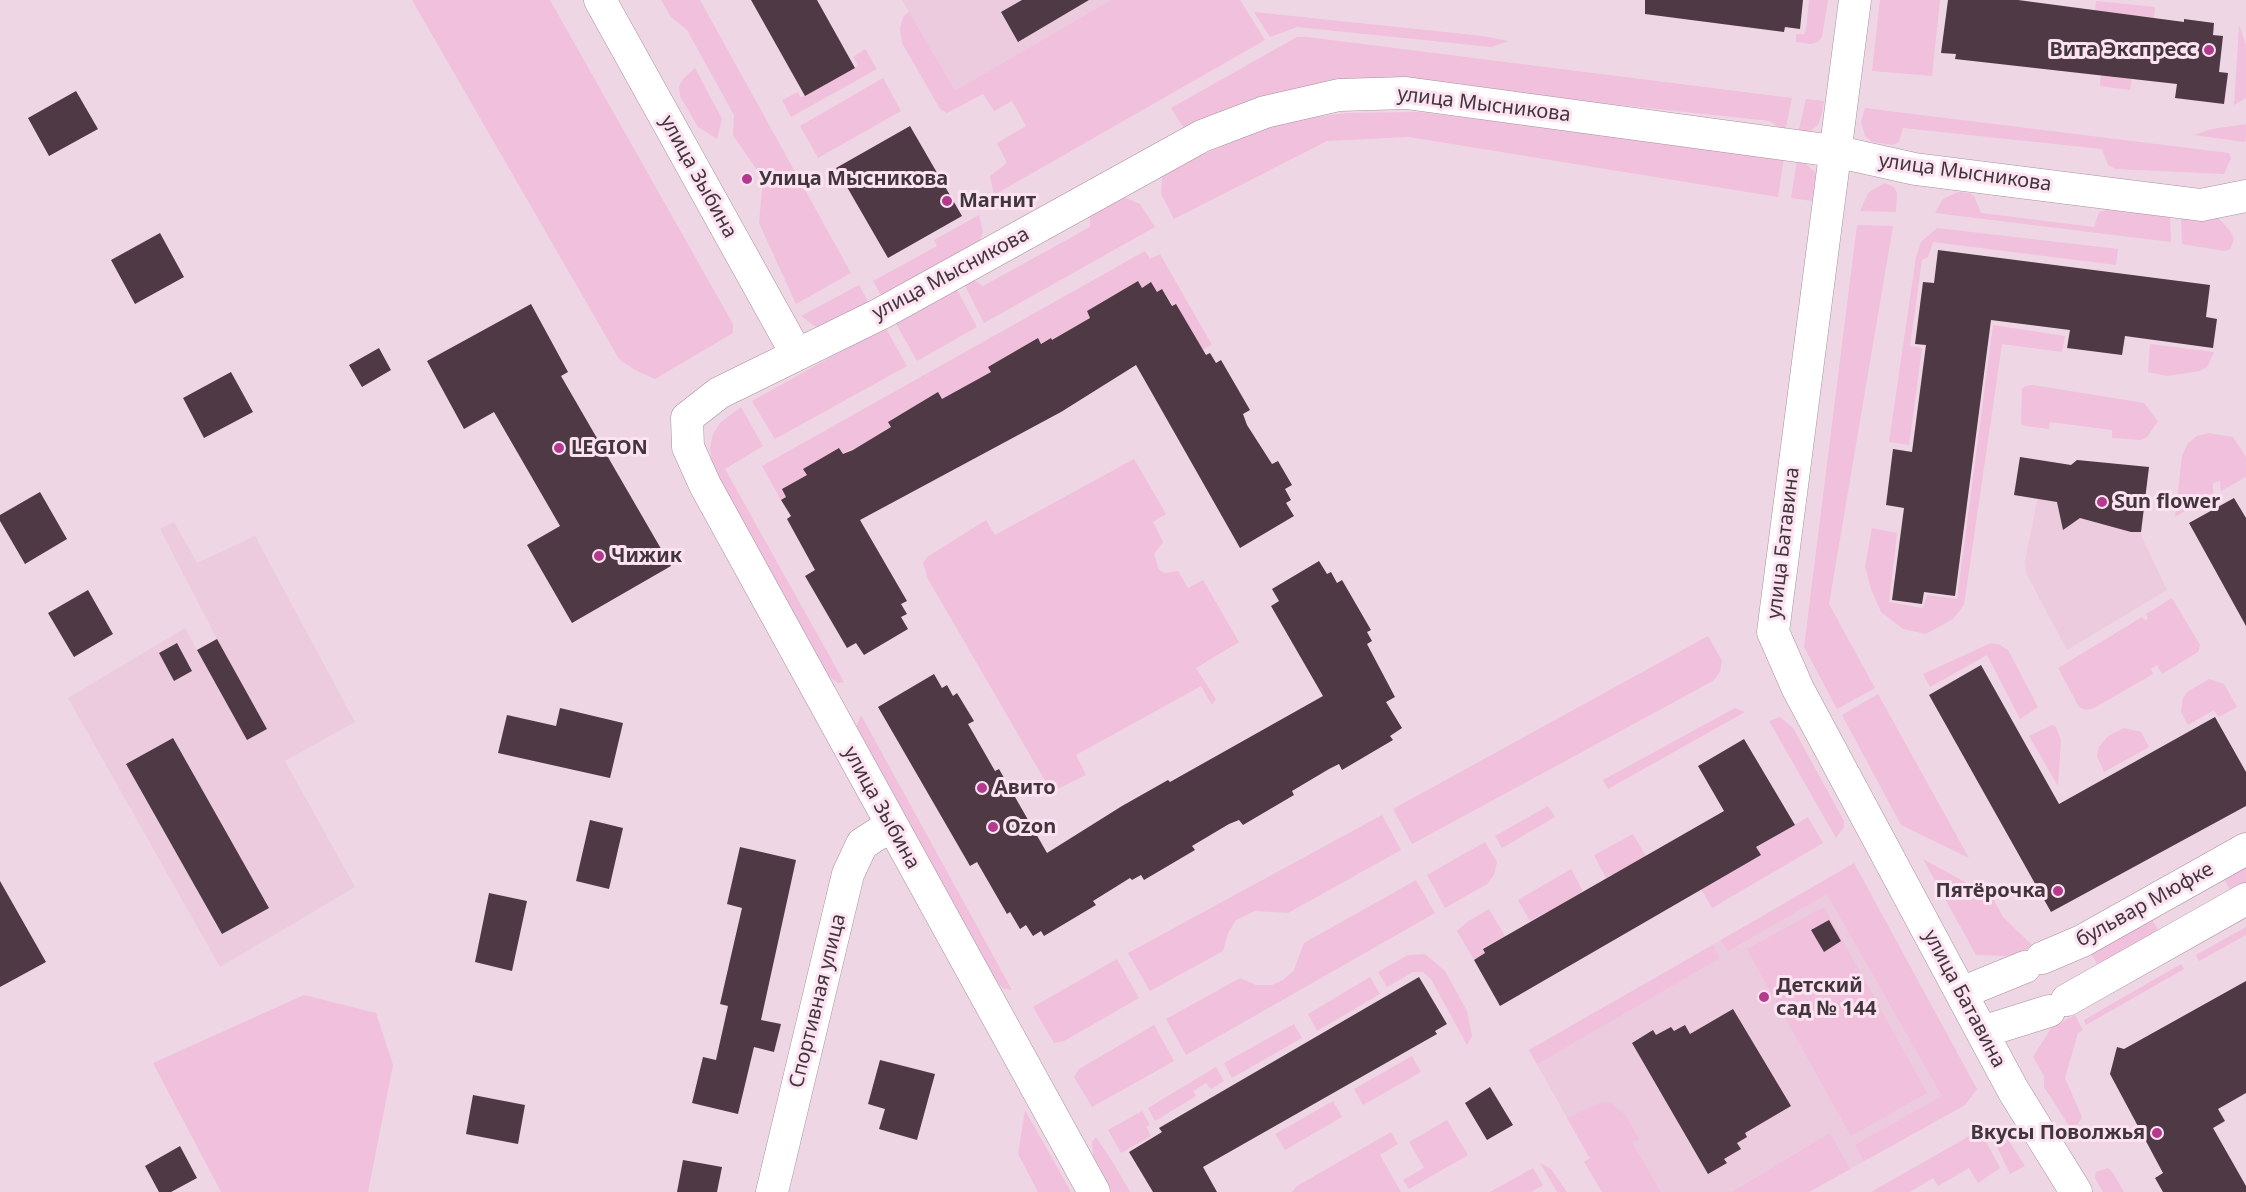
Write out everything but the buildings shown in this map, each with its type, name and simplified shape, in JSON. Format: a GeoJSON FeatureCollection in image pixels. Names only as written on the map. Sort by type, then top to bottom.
{"type":"FeatureCollection","features":[{"type":"Feature","properties":{"kind":"street","name":"улица Зыбина"},"geometry":{"type":"LineString","coordinates":[[600,0],[796,353]]}},
{"type":"Feature","properties":{"kind":"street","name":"улица Батавина"},"geometry":{"type":"LineString","coordinates":[[1855,0],[1773,632],[1798,689],[2013,1090],[2076,1192]]}},
{"type":"Feature","properties":{"kind":"street","name":"улица Мысникова"},"geometry":{"type":"LineString","coordinates":[[687,418],[719,393],[882,312],[1202,136],[1265,112],[1339,95],[1406,93],[1834,151],[1915,169],[2202,205],[2246,196]]}},
{"type":"Feature","properties":{"kind":"street","name":"улица Зыбина"},"geometry":{"type":"LineString","coordinates":[[687,418],[688,447],[705,485],[890,826],[1094,1192]]}},
{"type":"Feature","properties":{"kind":"street","name":"Спортивная улица"},"geometry":{"type":"LineString","coordinates":[[772,1192],[848,874],[862,844],[890,826]]}},
{"type":"Feature","properties":{"kind":"street","name":"бульвар Мюфке"},"geometry":{"type":"LineString","coordinates":[[1961,993],[2082,941],[2246,849]]}},
{"type":"Feature","properties":{"kind":"street"},"geometry":{"type":"LineString","coordinates":[[1982,1032],[2058,1006],[2246,899]]}},
{"type":"Feature","properties":{"kind":"shaded area"},"geometry":{"type":"Polygon","coordinates":[[[412,0],[550,0],[733,324],[733,333],[655,379],[635,370],[619,359],[412,0]]]}},
{"type":"Feature","properties":{"kind":"shaded area"},"geometry":{"type":"Polygon","coordinates":[[[661,0],[700,0],[851,273],[796,304],[759,223],[763,179],[733,135],[734,115],[687,30],[671,17],[661,0]]]}},
{"type":"Feature","properties":{"kind":"shaded area"},"geometry":{"type":"Polygon","coordinates":[[[902,0],[1111,0],[955,92],[902,0]]]}},
{"type":"Feature","properties":{"kind":"shaded area"},"geometry":{"type":"Polygon","coordinates":[[[1111,0],[1240,0],[1265,40],[994,195],[990,176],[1007,163],[997,143],[1026,126],[1012,101],[994,111],[983,94],[947,113],[940,109],[902,43],[900,29],[903,17],[909,12],[955,91],[1111,0]]]}},
{"type":"Feature","properties":{"kind":"shaded area"},"geometry":{"type":"Polygon","coordinates":[[[1809,0],[1828,0],[1822,37],[1818,42],[1811,44],[1796,42],[1796,34],[1804,34],[1806,30],[1809,0]]]}},
{"type":"Feature","properties":{"kind":"shaded area"},"geometry":{"type":"Polygon","coordinates":[[[1880,0],[1940,0],[1932,76],[1872,71],[1880,0]]]}},
{"type":"Feature","properties":{"kind":"shaded area"},"geometry":{"type":"Polygon","coordinates":[[[2096,1],[2155,7],[2154,18],[2095,11],[2096,1]]]}},
{"type":"Feature","properties":{"kind":"shaded area"},"geometry":{"type":"Polygon","coordinates":[[[1254,12],[1483,36],[1509,41],[1491,47],[1297,27],[1270,37],[1254,12]]]}},
{"type":"Feature","properties":{"kind":"shaded area"},"geometry":{"type":"Polygon","coordinates":[[[2239,25],[2246,45],[2246,98],[2234,105],[2239,25]]]}},
{"type":"Feature","properties":{"kind":"shaded area"},"geometry":{"type":"Polygon","coordinates":[[[1297,37],[1792,98],[1785,132],[1770,121],[1374,79],[1187,133],[1171,108],[1297,37]]]}},
{"type":"Feature","properties":{"kind":"shaded area"},"geometry":{"type":"Polygon","coordinates":[[[865,49],[877,69],[791,117],[782,100],[798,92],[800,97],[805,96],[855,68],[858,65],[853,57],[865,49]]]}},
{"type":"Feature","properties":{"kind":"shaded area"},"geometry":{"type":"Polygon","coordinates":[[[695,68],[722,119],[717,139],[698,127],[680,96],[679,86],[695,68]]]}},
{"type":"Feature","properties":{"kind":"shaded area"},"geometry":{"type":"Polygon","coordinates":[[[2101,72],[2132,76],[2130,90],[2100,86],[2101,72]]]}},
{"type":"Feature","properties":{"kind":"shaded area"},"geometry":{"type":"Polygon","coordinates":[[[883,78],[901,111],[818,158],[800,126],[883,78]]]}},
{"type":"Feature","properties":{"kind":"shaded area"},"geometry":{"type":"Polygon","coordinates":[[[1806,99],[1824,101],[1822,113],[1818,125],[1810,131],[1798,133],[1806,99]]]}},
{"type":"Feature","properties":{"kind":"shaded area"},"geometry":{"type":"Polygon","coordinates":[[[1865,108],[2229,153],[2231,158],[2224,174],[2116,169],[2108,165],[2102,149],[1903,128],[1899,142],[1893,145],[1872,142],[1865,136],[1861,122],[1865,108]]]}},
{"type":"Feature","properties":{"kind":"shaded area"},"geometry":{"type":"Polygon","coordinates":[[[1419,112],[1784,157],[1778,197],[1409,137],[1327,141],[1174,219],[1161,194],[1162,177],[1169,169],[1260,130],[1300,119],[1346,113],[1419,112]]]}},
{"type":"Feature","properties":{"kind":"shaded area"},"geometry":{"type":"Polygon","coordinates":[[[2246,124],[2244,142],[2194,135],[2212,129],[2246,124]]]}},
{"type":"Feature","properties":{"kind":"shaded area"},"geometry":{"type":"Polygon","coordinates":[[[1797,161],[1804,162],[1816,173],[1812,201],[1791,198],[1797,161]]]}},
{"type":"Feature","properties":{"kind":"shaded area"},"geometry":{"type":"Polygon","coordinates":[[[1884,183],[1894,187],[1897,193],[1896,212],[1860,211],[1868,193],[1884,183]]]}},
{"type":"Feature","properties":{"kind":"shaded area"},"geometry":{"type":"Polygon","coordinates":[[[1958,192],[1974,196],[1981,213],[2094,227],[2099,212],[2107,210],[2170,216],[2171,242],[1935,213],[1943,199],[1958,192]]]}},
{"type":"Feature","properties":{"kind":"shaded area"},"geometry":{"type":"Polygon","coordinates":[[[1121,196],[1140,204],[1155,227],[984,323],[964,284],[973,279],[983,286],[1090,227],[1090,218],[1096,210],[1121,196]]]}},
{"type":"Feature","properties":{"kind":"shaded area"},"geometry":{"type":"Polygon","coordinates":[[[979,215],[983,232],[978,245],[883,299],[873,281],[937,246],[934,240],[979,215]]]}},
{"type":"Feature","properties":{"kind":"shaded area"},"geometry":{"type":"Polygon","coordinates":[[[2181,215],[2216,215],[2234,239],[2230,249],[2225,251],[2182,244],[2181,215]]]}},
{"type":"Feature","properties":{"kind":"shaded area"},"geometry":{"type":"Polygon","coordinates":[[[1857,225],[1893,226],[1829,604],[1875,688],[1837,709],[1804,647],[1857,225]]]}},
{"type":"Feature","properties":{"kind":"shaded area"},"geometry":{"type":"Polygon","coordinates":[[[1937,228],[2118,249],[2116,265],[1933,242],[1928,257],[1922,260],[1910,346],[1922,348],[1909,445],[1889,442],[1916,257],[1921,242],[1937,228]]]}},
{"type":"Feature","properties":{"kind":"shaded area"},"geometry":{"type":"Polygon","coordinates":[[[1145,251],[1150,259],[1160,254],[1212,345],[1202,350],[1163,290],[1157,292],[1151,283],[1142,288],[1138,281],[1087,311],[1090,318],[1055,344],[1051,338],[1041,344],[1038,339],[988,367],[991,372],[981,378],[983,382],[942,399],[938,393],[889,421],[891,427],[882,432],[884,437],[855,454],[852,449],[843,454],[839,448],[804,469],[807,475],[783,489],[786,497],[781,500],[762,466],[1145,251]]]}},
{"type":"Feature","properties":{"kind":"shaded area"},"geometry":{"type":"Polygon","coordinates":[[[859,285],[870,305],[827,326],[816,327],[801,316],[859,285]]]}},
{"type":"Feature","properties":{"kind":"shaded area"},"geometry":{"type":"Polygon","coordinates":[[[956,288],[977,327],[917,361],[895,322],[956,288]]]}},
{"type":"Feature","properties":{"kind":"shaded area"},"geometry":{"type":"Polygon","coordinates":[[[1993,325],[2065,336],[2062,352],[2002,344],[1964,605],[1953,619],[1926,634],[1903,629],[1881,612],[1871,589],[1865,566],[1872,528],[1897,533],[1889,602],[1923,608],[1927,595],[1957,599],[1993,325]]]}},
{"type":"Feature","properties":{"kind":"shaded area"},"geometry":{"type":"Polygon","coordinates":[[[885,327],[907,366],[775,439],[752,401],[885,327]]]}},
{"type":"Feature","properties":{"kind":"shaded area"},"geometry":{"type":"Polygon","coordinates":[[[2150,344],[2214,352],[2207,367],[2200,371],[2167,376],[2148,372],[2150,344]]]}},
{"type":"Feature","properties":{"kind":"shaded area"},"geometry":{"type":"Polygon","coordinates":[[[2033,385],[2144,403],[2158,421],[2147,437],[2141,440],[2112,438],[2112,430],[2050,422],[2049,429],[2026,426],[2021,424],[2022,389],[2033,385]]]}},
{"type":"Feature","properties":{"kind":"shaded area"},"geometry":{"type":"Polygon","coordinates":[[[741,407],[763,446],[725,469],[844,682],[838,683],[826,674],[713,467],[710,448],[713,434],[721,422],[741,407]]]}},
{"type":"Feature","properties":{"kind":"shaded area"},"geometry":{"type":"Polygon","coordinates":[[[2209,433],[2233,437],[2246,457],[2246,477],[2221,491],[2220,481],[2213,483],[2213,494],[2175,517],[2182,456],[2188,443],[2197,436],[2209,433]]]}},
{"type":"Feature","properties":{"kind":"shaded area"},"geometry":{"type":"Polygon","coordinates":[[[1134,459],[1166,514],[1153,522],[1163,542],[1154,554],[1159,570],[1165,573],[1178,571],[1188,588],[1203,580],[1239,642],[1196,668],[1216,699],[1212,705],[1201,686],[1076,755],[1086,775],[1055,790],[1048,786],[928,579],[923,563],[927,557],[986,520],[995,535],[1134,459]]]}},
{"type":"Feature","properties":{"kind":"shaded area"},"geometry":{"type":"Polygon","coordinates":[[[2077,460],[2149,467],[2141,535],[2167,590],[2067,650],[2026,573],[2025,561],[2045,461],[2064,472],[2077,460]]]}},
{"type":"Feature","properties":{"kind":"shaded area"},"geometry":{"type":"Polygon","coordinates":[[[174,522],[197,563],[255,536],[355,722],[285,761],[355,887],[220,967],[68,698],[185,628],[197,650],[217,639],[160,529],[174,522]]]}},
{"type":"Feature","properties":{"kind":"shaded area"},"geometry":{"type":"Polygon","coordinates":[[[2172,598],[2200,645],[2198,652],[2162,674],[2157,665],[2151,669],[2153,674],[2094,708],[2086,710],[2079,707],[2058,668],[2142,617],[2145,620],[2148,619],[2146,614],[2172,598]]]}},
{"type":"Feature","properties":{"kind":"shaded area"},"geometry":{"type":"Polygon","coordinates":[[[1708,636],[1722,661],[1720,672],[1713,681],[1412,844],[1393,809],[1708,636]]]}},
{"type":"Feature","properties":{"kind":"shaded area"},"geometry":{"type":"Polygon","coordinates":[[[1991,643],[2008,650],[2038,707],[2020,719],[1987,655],[1930,687],[1923,674],[1991,643]]]}},
{"type":"Feature","properties":{"kind":"shaded area"},"geometry":{"type":"Polygon","coordinates":[[[2209,679],[2224,684],[2237,707],[2219,717],[2214,710],[2188,725],[2181,712],[2183,698],[2187,692],[2209,679]]]}},
{"type":"Feature","properties":{"kind":"shaded area"},"geometry":{"type":"Polygon","coordinates":[[[1878,694],[1969,858],[1901,825],[1842,715],[1878,694]]]}},
{"type":"Feature","properties":{"kind":"shaded area"},"geometry":{"type":"Polygon","coordinates":[[[1735,708],[1745,712],[1608,789],[1603,780],[1735,708]]]}},
{"type":"Feature","properties":{"kind":"shaded area"},"geometry":{"type":"Polygon","coordinates":[[[861,715],[1012,990],[1002,988],[995,980],[858,733],[857,725],[861,715]]]}},
{"type":"Feature","properties":{"kind":"shaded area"},"geometry":{"type":"Polygon","coordinates":[[[1780,717],[1793,728],[1844,821],[1844,827],[1836,838],[1769,721],[1780,717]]]}},
{"type":"Feature","properties":{"kind":"shaded area"},"geometry":{"type":"Polygon","coordinates":[[[2052,725],[2056,727],[2061,741],[2058,786],[2029,736],[2052,725]]]}},
{"type":"Feature","properties":{"kind":"shaded area"},"geometry":{"type":"Polygon","coordinates":[[[2124,728],[2141,732],[2149,747],[2104,772],[2097,756],[2099,747],[2108,736],[2124,728]]]}},
{"type":"Feature","properties":{"kind":"shaded area"},"geometry":{"type":"Polygon","coordinates":[[[1548,806],[1555,817],[1502,848],[1495,836],[1548,806]]]}},
{"type":"Feature","properties":{"kind":"shaded area"},"geometry":{"type":"Polygon","coordinates":[[[1382,815],[1401,850],[1288,913],[1255,911],[1236,920],[1228,933],[1223,951],[1150,991],[1128,953],[1382,815]]]}},
{"type":"Feature","properties":{"kind":"shaded area"},"geometry":{"type":"Polygon","coordinates":[[[1808,817],[1823,843],[1712,908],[1701,889],[1756,847],[1808,817]]]}},
{"type":"Feature","properties":{"kind":"shaded area"},"geometry":{"type":"Polygon","coordinates":[[[1633,834],[1646,856],[1615,880],[1612,874],[1606,878],[1594,855],[1633,834]]]}},
{"type":"Feature","properties":{"kind":"shaded area"},"geometry":{"type":"Polygon","coordinates":[[[1485,842],[1497,862],[1494,875],[1487,884],[1445,908],[1427,875],[1485,842]]]}},
{"type":"Feature","properties":{"kind":"shaded area"},"geometry":{"type":"Polygon","coordinates":[[[1923,859],[1992,897],[2003,917],[2033,946],[2013,956],[1976,955],[1923,859]]]}},
{"type":"Feature","properties":{"kind":"shaded area"},"geometry":{"type":"Polygon","coordinates":[[[2246,859],[2246,884],[2231,892],[2221,873],[2246,859]]]}},
{"type":"Feature","properties":{"kind":"shaded area"},"geometry":{"type":"Polygon","coordinates":[[[1854,863],[1977,1089],[1965,1105],[1864,1161],[1855,1145],[1942,1096],[1827,894],[1728,951],[1721,940],[1854,863]]]}},
{"type":"Feature","properties":{"kind":"shaded area"},"geometry":{"type":"Polygon","coordinates":[[[1571,869],[1583,891],[1572,898],[1574,902],[1552,916],[1548,911],[1530,921],[1518,900],[1571,869]]]}},
{"type":"Feature","properties":{"kind":"shaded area","name":"Детский сад № 144"},"geometry":{"type":"Polygon","coordinates":[[[1838,873],[1965,1105],[1809,1192],[1661,1192],[1632,1142],[1590,1159],[1529,1050],[1838,873]]]}},
{"type":"Feature","properties":{"kind":"shaded area"},"geometry":{"type":"Polygon","coordinates":[[[1416,880],[1435,913],[1186,1055],[1166,1019],[1240,978],[1256,985],[1272,985],[1283,980],[1294,970],[1304,943],[1416,880]]]}},
{"type":"Feature","properties":{"kind":"shaded area"},"geometry":{"type":"Polygon","coordinates":[[[1824,907],[1927,1093],[1851,1136],[1747,949],[1824,907]]]}},
{"type":"Feature","properties":{"kind":"shaded area"},"geometry":{"type":"Polygon","coordinates":[[[1489,909],[1505,936],[1483,948],[1485,953],[1474,960],[1457,931],[1489,909]]]}},
{"type":"Feature","properties":{"kind":"shaded area"},"geometry":{"type":"Polygon","coordinates":[[[2148,912],[2159,932],[2099,967],[2087,947],[2148,912]]]}},
{"type":"Feature","properties":{"kind":"shaded area"},"geometry":{"type":"Polygon","coordinates":[[[2246,927],[2246,935],[2199,961],[2196,955],[2246,927]]]}},
{"type":"Feature","properties":{"kind":"shaded area"},"geometry":{"type":"Polygon","coordinates":[[[1713,945],[1720,958],[1537,1064],[1529,1050],[1713,945]]]}},
{"type":"Feature","properties":{"kind":"shaded area"},"geometry":{"type":"Polygon","coordinates":[[[1425,954],[1445,971],[1467,1011],[1472,1036],[1467,1045],[1431,979],[1423,972],[1413,972],[1387,987],[1378,972],[1408,955],[1425,954]]]}},
{"type":"Feature","properties":{"kind":"shaded area"},"geometry":{"type":"Polygon","coordinates":[[[1117,959],[1139,998],[1064,1041],[1054,1043],[1033,1007],[1117,959]]]}},
{"type":"Feature","properties":{"kind":"shaded area"},"geometry":{"type":"Polygon","coordinates":[[[2181,964],[2184,969],[2086,1025],[2084,1020],[2181,964]]]}},
{"type":"Feature","properties":{"kind":"shaded area"},"geometry":{"type":"Polygon","coordinates":[[[1370,977],[1380,994],[1317,1031],[1308,1014],[1370,977]]]}},
{"type":"Feature","properties":{"kind":"shaded area"},"geometry":{"type":"Polygon","coordinates":[[[304,995],[376,1013],[393,1065],[368,1192],[221,1192],[153,1063],[304,995]]]}},
{"type":"Feature","properties":{"kind":"shaded area"},"geometry":{"type":"Polygon","coordinates":[[[2075,1015],[2083,1030],[2078,1033],[2065,1078],[2082,1117],[2076,1127],[2071,1129],[2044,1087],[2044,1076],[2033,1057],[2051,1028],[2075,1015]]]}},
{"type":"Feature","properties":{"kind":"shaded area"},"geometry":{"type":"Polygon","coordinates":[[[1294,1024],[1302,1038],[1232,1078],[1224,1063],[1294,1024]]]}},
{"type":"Feature","properties":{"kind":"shaded area"},"geometry":{"type":"Polygon","coordinates":[[[1154,1025],[1174,1061],[1092,1107],[1074,1077],[1079,1069],[1154,1025]]]}},
{"type":"Feature","properties":{"kind":"shaded area"},"geometry":{"type":"Polygon","coordinates":[[[1412,1056],[1421,1072],[1363,1105],[1354,1089],[1412,1056]]]}},
{"type":"Feature","properties":{"kind":"shaded area"},"geometry":{"type":"Polygon","coordinates":[[[1216,1067],[1224,1081],[1211,1089],[1206,1083],[1193,1091],[1196,1096],[1155,1121],[1148,1108],[1216,1067]]]}},
{"type":"Feature","properties":{"kind":"shaded area"},"geometry":{"type":"Polygon","coordinates":[[[1333,1101],[1342,1117],[1285,1150],[1275,1134],[1333,1101]]]}},
{"type":"Feature","properties":{"kind":"shaded area"},"geometry":{"type":"Polygon","coordinates":[[[1602,1102],[1610,1103],[1626,1116],[1639,1139],[1632,1142],[1661,1192],[1602,1192],[1584,1162],[1590,1158],[1567,1118],[1602,1102]]]}},
{"type":"Feature","properties":{"kind":"shaded area"},"geometry":{"type":"Polygon","coordinates":[[[1025,1110],[1071,1192],[1038,1192],[1018,1154],[1025,1110]]]}},
{"type":"Feature","properties":{"kind":"shaded area"},"geometry":{"type":"Polygon","coordinates":[[[1142,1111],[1150,1125],[1146,1127],[1151,1136],[1121,1153],[1108,1130],[1142,1111]]]}},
{"type":"Feature","properties":{"kind":"shaded area"},"geometry":{"type":"Polygon","coordinates":[[[1447,1120],[1468,1155],[1409,1189],[1403,1180],[1424,1168],[1409,1142],[1447,1120]]]}},
{"type":"Feature","properties":{"kind":"shaded area"},"geometry":{"type":"Polygon","coordinates":[[[1980,1130],[2000,1168],[1978,1183],[1969,1168],[1938,1186],[1933,1178],[1910,1192],[1871,1192],[1980,1130]]]}},
{"type":"Feature","properties":{"kind":"shaded area"},"geometry":{"type":"Polygon","coordinates":[[[1989,1130],[2007,1138],[2025,1166],[2010,1174],[1989,1130]]]}},
{"type":"Feature","properties":{"kind":"shaded area"},"geometry":{"type":"Polygon","coordinates":[[[1391,1132],[1398,1144],[1380,1155],[1401,1192],[1292,1192],[1297,1186],[1391,1132]]]}},
{"type":"Feature","properties":{"kind":"shaded area"},"geometry":{"type":"Polygon","coordinates":[[[1830,1133],[1850,1169],[1809,1192],[1732,1192],[1830,1133]]]}},
{"type":"Feature","properties":{"kind":"shaded area"},"geometry":{"type":"Polygon","coordinates":[[[1096,1137],[1130,1192],[1112,1192],[1093,1156],[1092,1142],[1096,1137]]]}},
{"type":"Feature","properties":{"kind":"shaded area"},"geometry":{"type":"Polygon","coordinates":[[[1540,1163],[1551,1169],[1567,1192],[1557,1192],[1540,1163]]]}},
{"type":"Feature","properties":{"kind":"shaded area"},"geometry":{"type":"Polygon","coordinates":[[[1533,1168],[1543,1185],[1531,1192],[1490,1192],[1533,1168]]]}},
{"type":"Feature","properties":{"kind":"shaded area"},"geometry":{"type":"Polygon","coordinates":[[[2108,1168],[2124,1192],[2103,1192],[2095,1178],[2096,1172],[2108,1168]]]}},
{"type":"Feature","properties":{"kind":"place","name":"Вита Экспресс"},"geometry":{"type":"Point","coordinates":[2209,50]}},
{"type":"Feature","properties":{"kind":"place","name":"Улица Мысникова"},"geometry":{"type":"Point","coordinates":[747,179]}},
{"type":"Feature","properties":{"kind":"place","name":"Магнит"},"geometry":{"type":"Point","coordinates":[947,201]}},
{"type":"Feature","properties":{"kind":"place","name":"LEGION"},"geometry":{"type":"Point","coordinates":[559,448]}},
{"type":"Feature","properties":{"kind":"place","name":"Sun flower"},"geometry":{"type":"Point","coordinates":[2102,502]}},
{"type":"Feature","properties":{"kind":"place","name":"Чижик"},"geometry":{"type":"Point","coordinates":[599,556]}},
{"type":"Feature","properties":{"kind":"place","name":"Авито"},"geometry":{"type":"Point","coordinates":[982,788]}},
{"type":"Feature","properties":{"kind":"place","name":"Ozon"},"geometry":{"type":"Point","coordinates":[993,827]}},
{"type":"Feature","properties":{"kind":"place","name":"Пятёрочка"},"geometry":{"type":"Point","coordinates":[2058,891]}},
{"type":"Feature","properties":{"kind":"place","name":"Детский сад № 144"},"geometry":{"type":"Point","coordinates":[1764,997]}},
{"type":"Feature","properties":{"kind":"place","name":"Вкусы Поволжья"},"geometry":{"type":"Point","coordinates":[2157,1133]}}]}
